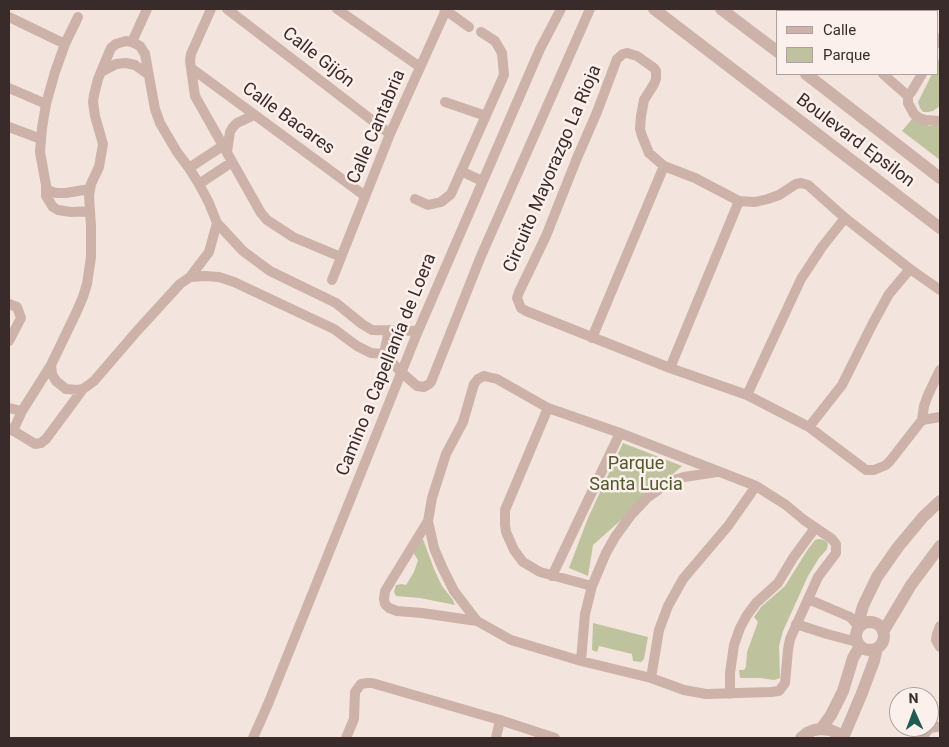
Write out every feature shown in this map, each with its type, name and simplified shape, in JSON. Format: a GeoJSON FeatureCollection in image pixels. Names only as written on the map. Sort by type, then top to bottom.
{"type":"FeatureCollection","features":[{"type":"Feature","properties":{"kind":"street"},"geometry":{"type":"LineString","coordinates":[[132,42],[147,9]]}},
{"type":"Feature","properties":{"kind":"street"},"geometry":{"type":"LineString","coordinates":[[211,9],[191,54],[195,96],[261,213],[267,220],[293,237],[341,257]]}},
{"type":"Feature","properties":{"kind":"street","name":"Calle Gijón"},"geometry":{"type":"LineString","coordinates":[[227,9],[390,134]]}},
{"type":"Feature","properties":{"kind":"street"},"geometry":{"type":"LineString","coordinates":[[337,9],[420,67]]}},
{"type":"Feature","properties":{"kind":"street","name":"Camino a Capellanía de Loera"},"geometry":{"type":"LineString","coordinates":[[253,738],[418,331],[540,48],[561,9]]}},
{"type":"Feature","properties":{"kind":"street"},"geometry":{"type":"LineString","coordinates":[[190,277],[219,277],[234,282],[334,329],[364,350],[371,353],[384,354],[417,386],[424,387],[431,382],[481,256],[590,9]]}},
{"type":"Feature","properties":{"kind":"street","name":"Boulevard Epsilon"},"geometry":{"type":"LineString","coordinates":[[654,9],[940,228]]}},
{"type":"Feature","properties":{"kind":"street"},"geometry":{"type":"LineString","coordinates":[[720,9],[776,51]]}},
{"type":"Feature","properties":{"kind":"street","name":"Calle Cantabria"},"geometry":{"type":"LineString","coordinates":[[332,280],[364,196],[445,10],[469,27]]}},
{"type":"Feature","properties":{"kind":"street"},"geometry":{"type":"LineString","coordinates":[[9,17],[65,44]]}},
{"type":"Feature","properties":{"kind":"street"},"geometry":{"type":"LineString","coordinates":[[78,17],[65,44],[55,72],[46,104],[40,152],[46,196],[53,207],[58,210],[71,212],[90,211]]}},
{"type":"Feature","properties":{"kind":"street"},"geometry":{"type":"LineString","coordinates":[[415,199],[428,205],[441,202],[451,194],[504,75],[502,53],[495,41],[481,32]]}},
{"type":"Feature","properties":{"kind":"street"},"geometry":{"type":"LineString","coordinates":[[217,223],[209,252],[190,277],[180,284],[94,381],[83,389],[46,439],[41,443],[35,444],[11,430],[51,364],[76,313],[87,284],[91,257],[89,196],[91,184],[99,167],[103,144],[94,116],[93,102],[96,84],[111,48],[116,44],[126,41],[140,46],[145,54],[155,109],[160,123],[199,184],[217,223],[243,251],[270,271],[336,304],[372,330],[418,331]]}},
{"type":"Feature","properties":{"kind":"street","name":"Circuito Mayorazgo La Rioja"},"geometry":{"type":"LineString","coordinates":[[940,290],[845,218],[811,187],[804,184],[796,184],[779,195],[768,199],[755,202],[740,201],[695,178],[664,166],[649,153],[640,129],[642,107],[656,80],[656,71],[637,56],[623,54],[617,59],[546,236],[517,298],[521,308],[526,311],[670,368],[747,395],[809,427],[866,470],[874,470],[886,465],[911,436],[922,420],[924,406],[940,370]]}},
{"type":"Feature","properties":{"kind":"street"},"geometry":{"type":"LineString","coordinates":[[102,72],[116,64],[126,63],[135,65],[149,75]]}},
{"type":"Feature","properties":{"kind":"street","name":"Calle Bacares"},"geometry":{"type":"LineString","coordinates":[[191,68],[364,196]]}},
{"type":"Feature","properties":{"kind":"street","name":"Boulevard Epsilon"},"geometry":{"type":"LineString","coordinates":[[807,75],[940,178]]}},
{"type":"Feature","properties":{"kind":"street"},"geometry":{"type":"LineString","coordinates":[[884,75],[908,96]]}},
{"type":"Feature","properties":{"kind":"street"},"geometry":{"type":"LineString","coordinates":[[921,75],[908,96],[908,103],[914,114],[925,120],[940,120]]}},
{"type":"Feature","properties":{"kind":"street"},"geometry":{"type":"LineString","coordinates":[[9,88],[46,104]]}},
{"type":"Feature","properties":{"kind":"street"},"geometry":{"type":"LineString","coordinates":[[445,102],[486,116]]}},
{"type":"Feature","properties":{"kind":"street"},"geometry":{"type":"LineString","coordinates":[[189,168],[225,148],[233,127],[254,115]]}},
{"type":"Feature","properties":{"kind":"street"},"geometry":{"type":"LineString","coordinates":[[9,127],[41,139]]}},
{"type":"Feature","properties":{"kind":"street"},"geometry":{"type":"LineString","coordinates":[[199,184],[232,162]]}},
{"type":"Feature","properties":{"kind":"street"},"geometry":{"type":"LineString","coordinates":[[592,338],[664,166]]}},
{"type":"Feature","properties":{"kind":"street"},"geometry":{"type":"LineString","coordinates":[[461,171],[482,181]]}},
{"type":"Feature","properties":{"kind":"street"},"geometry":{"type":"LineString","coordinates":[[46,185],[52,192],[57,193],[90,189]]}},
{"type":"Feature","properties":{"kind":"street"},"geometry":{"type":"LineString","coordinates":[[670,368],[740,201]]}},
{"type":"Feature","properties":{"kind":"street"},"geometry":{"type":"LineString","coordinates":[[747,395],[801,280],[822,247],[845,218]]}},
{"type":"Feature","properties":{"kind":"street"},"geometry":{"type":"LineString","coordinates":[[809,427],[842,384],[872,323],[890,294],[910,269]]}},
{"type":"Feature","properties":{"kind":"street"},"geometry":{"type":"LineString","coordinates":[[9,304],[16,308],[21,318],[9,341]]}},
{"type":"Feature","properties":{"kind":"street"},"geometry":{"type":"LineString","coordinates":[[384,354],[389,330]]}},
{"type":"Feature","properties":{"kind":"street"},"geometry":{"type":"LineString","coordinates":[[51,364],[52,374],[56,381],[66,389],[83,389]]}},
{"type":"Feature","properties":{"kind":"street"},"geometry":{"type":"LineString","coordinates":[[487,376],[497,379],[548,408],[620,433],[756,486],[786,505],[836,544],[837,549],[833,558],[818,577],[796,624],[789,644],[785,683],[779,691],[706,694],[684,690],[651,678],[581,661],[511,640],[477,621],[422,613],[398,612],[385,604],[384,598],[389,584],[428,520],[432,498],[446,454],[463,422],[474,384],[478,379],[487,376]]}},
{"type":"Feature","properties":{"kind":"street"},"geometry":{"type":"LineString","coordinates":[[9,408],[22,411]]}},
{"type":"Feature","properties":{"kind":"street"},"geometry":{"type":"LineString","coordinates":[[548,408],[505,510],[506,532],[514,550],[524,562],[540,572],[592,586]]}},
{"type":"Feature","properties":{"kind":"street"},"geometry":{"type":"LineString","coordinates":[[922,420],[940,418]]}},
{"type":"Feature","properties":{"kind":"street"},"geometry":{"type":"LineString","coordinates":[[552,576],[620,433]]}},
{"type":"Feature","properties":{"kind":"street"},"geometry":{"type":"LineString","coordinates":[[581,661],[586,614],[592,586],[606,553],[631,514],[647,498],[674,480],[718,472]]}},
{"type":"Feature","properties":{"kind":"street"},"geometry":{"type":"LineString","coordinates":[[651,678],[659,630],[668,606],[683,578],[728,526],[756,486]]}},
{"type":"Feature","properties":{"kind":"street"},"geometry":{"type":"LineString","coordinates":[[822,729],[843,691],[858,644],[856,633],[860,626],[863,606],[877,577],[916,524],[940,501]]}},
{"type":"Feature","properties":{"kind":"street"},"geometry":{"type":"LineString","coordinates":[[428,520],[434,548],[442,567],[454,591],[477,621]]}},
{"type":"Feature","properties":{"kind":"street"},"geometry":{"type":"LineString","coordinates":[[730,694],[730,674],[734,645],[746,615],[756,603],[778,584],[793,558],[815,528]]}},
{"type":"Feature","properties":{"kind":"street"},"geometry":{"type":"LineString","coordinates":[[796,624],[858,644],[864,649],[873,650],[877,648],[883,641],[883,632],[911,585],[940,546]]}},
{"type":"Feature","properties":{"kind":"street"},"geometry":{"type":"LineString","coordinates":[[808,599],[850,617],[860,626]]}},
{"type":"Feature","properties":{"kind":"street"},"geometry":{"type":"LineString","coordinates":[[860,626],[866,623],[874,623],[883,632]]}},
{"type":"Feature","properties":{"kind":"street"},"geometry":{"type":"LineString","coordinates":[[940,626],[936,634],[936,640],[940,647]]}},
{"type":"Feature","properties":{"kind":"street"},"geometry":{"type":"LineString","coordinates":[[801,738],[814,730],[822,729],[830,730],[844,738],[877,648]]}},
{"type":"Feature","properties":{"kind":"street"},"geometry":{"type":"LineString","coordinates":[[346,738],[354,719],[355,692],[361,684],[366,683],[372,683],[500,720],[555,738]]}},
{"type":"Feature","properties":{"kind":"street"},"geometry":{"type":"LineString","coordinates":[[496,738],[500,720]]}},
{"type":"Feature","properties":{"kind":"street"},"geometry":{"type":"LineString","coordinates":[[922,738],[930,728],[940,728]]}},
{"type":"Feature","properties":{"kind":"green space"},"geometry":{"type":"Polygon","coordinates":[[[940,56],[940,106],[933,111],[923,112],[918,102],[932,75],[939,75],[940,56]]]}},
{"type":"Feature","properties":{"kind":"green space"},"geometry":{"type":"Polygon","coordinates":[[[912,119],[930,126],[940,123],[940,160],[902,131],[912,119]]]}},
{"type":"Feature","properties":{"kind":"green space","name":"Parque Santa Lucia"},"geometry":{"type":"Polygon","coordinates":[[[623,443],[682,466],[593,545],[588,576],[569,568],[588,518],[623,443]]]}},
{"type":"Feature","properties":{"kind":"green space"},"geometry":{"type":"Polygon","coordinates":[[[423,539],[442,586],[455,605],[420,598],[396,596],[394,592],[396,585],[406,585],[414,572],[418,560],[414,554],[415,548],[420,540],[423,539]]]}},
{"type":"Feature","properties":{"kind":"green space"},"geometry":{"type":"Polygon","coordinates":[[[819,539],[828,543],[827,549],[808,576],[783,631],[779,646],[780,678],[774,680],[740,678],[739,670],[744,670],[746,667],[747,652],[758,622],[754,617],[761,607],[785,586],[808,549],[815,540],[819,539]]]}},
{"type":"Feature","properties":{"kind":"green space"},"geometry":{"type":"Polygon","coordinates":[[[593,623],[648,637],[644,659],[641,662],[633,661],[632,654],[599,646],[597,652],[592,650],[593,623]]]}}]}
